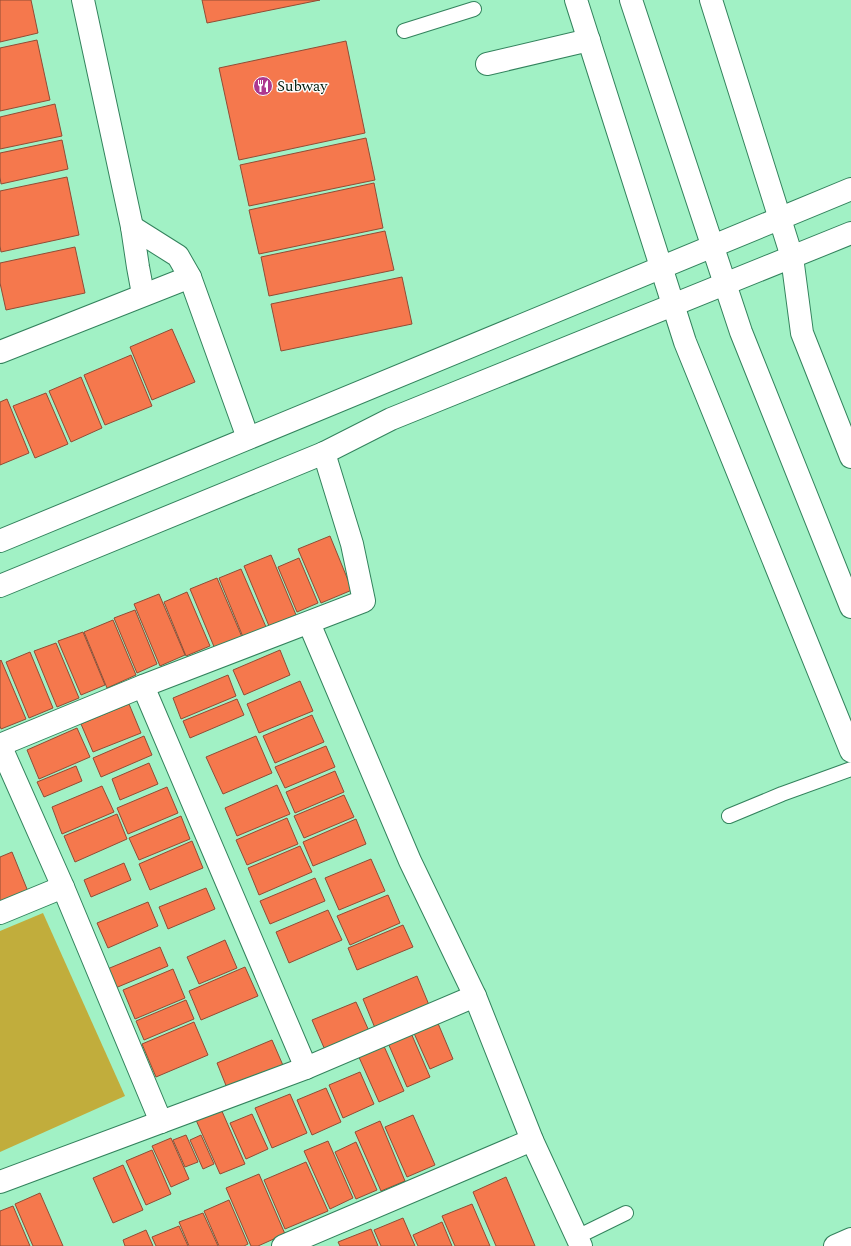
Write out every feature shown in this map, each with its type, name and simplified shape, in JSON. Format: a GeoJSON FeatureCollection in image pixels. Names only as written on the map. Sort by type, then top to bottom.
{"type":"FeatureCollection","features":[{"type":"Feature","properties":{"kind":"street"},"geometry":{"type":"LineString","coordinates":[[83,0],[132,227],[143,294]]}},
{"type":"Feature","properties":{"kind":"street"},"geometry":{"type":"LineString","coordinates":[[576,0],[660,268],[688,349],[851,751]]}},
{"type":"Feature","properties":{"kind":"street"},"geometry":{"type":"LineString","coordinates":[[631,0],[741,332],[851,607]]}},
{"type":"Feature","properties":{"kind":"street"},"geometry":{"type":"LineString","coordinates":[[711,0],[792,257],[802,333],[851,457]]}},
{"type":"Feature","properties":{"kind":"street"},"geometry":{"type":"LineString","coordinates":[[487,64],[589,40]]}},
{"type":"Feature","properties":{"kind":"street"},"geometry":{"type":"LineString","coordinates":[[0,541],[851,189]]}},
{"type":"Feature","properties":{"kind":"street"},"geometry":{"type":"LineString","coordinates":[[132,227],[178,256],[190,277],[248,438]]}},
{"type":"Feature","properties":{"kind":"street"},"geometry":{"type":"LineString","coordinates":[[0,586],[324,452],[391,419],[851,233]]}},
{"type":"Feature","properties":{"kind":"street"},"geometry":{"type":"LineString","coordinates":[[0,352],[143,294],[190,277]]}},
{"type":"Feature","properties":{"kind":"street"},"geometry":{"type":"LineString","coordinates":[[161,1122],[63,888],[0,745],[142,686],[364,601],[352,544],[324,452]]}},
{"type":"Feature","properties":{"kind":"street"},"geometry":{"type":"LineString","coordinates":[[308,623],[410,861],[475,996],[532,1140],[579,1242]]}},
{"type":"Feature","properties":{"kind":"street"},"geometry":{"type":"LineString","coordinates":[[142,686],[306,1068]]}},
{"type":"Feature","properties":{"kind":"street"},"geometry":{"type":"LineString","coordinates":[[0,913],[63,888]]}},
{"type":"Feature","properties":{"kind":"street"},"geometry":{"type":"LineString","coordinates":[[0,1182],[306,1068],[475,996]]}},
{"type":"Feature","properties":{"kind":"street"},"geometry":{"type":"LineString","coordinates":[[283,1246],[532,1140]]}},
{"type":"Feature","properties":{"kind":"street"},"geometry":{"type":"LineString","coordinates":[[835,1246],[851,1239]]}},
{"type":"Feature","properties":{"kind":"lane"},"geometry":{"type":"LineString","coordinates":[[404,31],[474,9]]}},
{"type":"Feature","properties":{"kind":"lane"},"geometry":{"type":"LineString","coordinates":[[729,816],[782,794],[851,769]]}},
{"type":"Feature","properties":{"kind":"lane"},"geometry":{"type":"LineString","coordinates":[[579,1242],[626,1213]]}},
{"type":"Feature","properties":{"kind":"shaded area"},"geometry":{"type":"Polygon","coordinates":[[[43,913],[125,1096],[0,1152],[0,931],[43,913]]]}},
{"type":"Feature","properties":{"kind":"building"},"geometry":{"type":"Polygon","coordinates":[[[0,0],[31,0],[38,33],[0,42],[0,0]]]}},
{"type":"Feature","properties":{"kind":"building"},"geometry":{"type":"Polygon","coordinates":[[[202,0],[320,0],[207,23],[202,0]]]}},
{"type":"Feature","properties":{"kind":"building"},"geometry":{"type":"Polygon","coordinates":[[[37,40],[50,100],[0,111],[0,48],[37,40]]]}},
{"type":"Feature","properties":{"kind":"building"},"geometry":{"type":"Polygon","coordinates":[[[346,41],[365,133],[239,160],[219,68],[346,41]]]}},
{"type":"Feature","properties":{"kind":"building"},"geometry":{"type":"Polygon","coordinates":[[[55,104],[62,136],[0,149],[0,117],[55,104]]]}},
{"type":"Feature","properties":{"kind":"building"},"geometry":{"type":"Polygon","coordinates":[[[366,138],[375,180],[249,206],[240,165],[366,138]]]}},
{"type":"Feature","properties":{"kind":"building"},"geometry":{"type":"Polygon","coordinates":[[[62,140],[68,169],[1,184],[0,153],[62,140]]]}},
{"type":"Feature","properties":{"kind":"building"},"geometry":{"type":"Polygon","coordinates":[[[67,177],[79,235],[1,252],[0,191],[67,177]]]}},
{"type":"Feature","properties":{"kind":"building"},"geometry":{"type":"Polygon","coordinates":[[[374,183],[383,228],[259,254],[249,210],[374,183]]]}},
{"type":"Feature","properties":{"kind":"building"},"geometry":{"type":"Polygon","coordinates":[[[385,231],[394,270],[269,296],[261,257],[385,231]]]}},
{"type":"Feature","properties":{"kind":"building"},"geometry":{"type":"Polygon","coordinates":[[[75,247],[85,293],[6,310],[0,283],[0,263],[75,247]]]}},
{"type":"Feature","properties":{"kind":"building"},"geometry":{"type":"Polygon","coordinates":[[[402,277],[412,324],[281,351],[271,304],[402,277]]]}},
{"type":"Feature","properties":{"kind":"building"},"geometry":{"type":"Polygon","coordinates":[[[172,329],[195,382],[152,400],[130,347],[172,329]]]}},
{"type":"Feature","properties":{"kind":"building"},"geometry":{"type":"Polygon","coordinates":[[[131,355],[152,406],[105,425],[84,375],[131,355]]]}},
{"type":"Feature","properties":{"kind":"building"},"geometry":{"type":"Polygon","coordinates":[[[81,377],[102,428],[71,442],[49,391],[81,377]]]}},
{"type":"Feature","properties":{"kind":"building"},"geometry":{"type":"Polygon","coordinates":[[[46,393],[68,444],[35,458],[13,406],[46,393]]]}},
{"type":"Feature","properties":{"kind":"building"},"geometry":{"type":"Polygon","coordinates":[[[7,399],[29,453],[0,465],[0,402],[7,399]]]}},
{"type":"Feature","properties":{"kind":"building"},"geometry":{"type":"Polygon","coordinates":[[[330,536],[352,590],[321,603],[298,549],[330,536]]]}},
{"type":"Feature","properties":{"kind":"building"},"geometry":{"type":"Polygon","coordinates":[[[271,555],[296,615],[269,626],[244,566],[271,555]]]}},
{"type":"Feature","properties":{"kind":"building"},"geometry":{"type":"Polygon","coordinates":[[[299,558],[318,603],[297,612],[278,567],[299,558]]]}},
{"type":"Feature","properties":{"kind":"building"},"geometry":{"type":"Polygon","coordinates":[[[241,569],[266,627],[243,637],[219,578],[241,569]]]}},
{"type":"Feature","properties":{"kind":"building"},"geometry":{"type":"Polygon","coordinates":[[[217,578],[242,637],[215,649],[190,589],[217,578]]]}},
{"type":"Feature","properties":{"kind":"building"},"geometry":{"type":"Polygon","coordinates":[[[187,592],[210,646],[186,656],[164,602],[187,592]]]}},
{"type":"Feature","properties":{"kind":"building"},"geometry":{"type":"Polygon","coordinates":[[[159,594],[185,655],[160,666],[134,604],[159,594]]]}},
{"type":"Feature","properties":{"kind":"building"},"geometry":{"type":"Polygon","coordinates":[[[135,610],[157,664],[137,673],[114,618],[135,610]]]}},
{"type":"Feature","properties":{"kind":"building"},"geometry":{"type":"Polygon","coordinates":[[[113,620],[136,675],[107,688],[84,632],[113,620]]]}},
{"type":"Feature","properties":{"kind":"building"},"geometry":{"type":"Polygon","coordinates":[[[83,632],[105,685],[81,695],[58,641],[83,632]]]}},
{"type":"Feature","properties":{"kind":"building"},"geometry":{"type":"Polygon","coordinates":[[[56,643],[79,698],[57,707],[34,651],[56,643]]]}},
{"type":"Feature","properties":{"kind":"building"},"geometry":{"type":"Polygon","coordinates":[[[280,650],[290,675],[244,695],[233,670],[280,650]]]}},
{"type":"Feature","properties":{"kind":"building"},"geometry":{"type":"Polygon","coordinates":[[[30,652],[53,708],[29,718],[6,662],[30,652]]]}},
{"type":"Feature","properties":{"kind":"building"},"geometry":{"type":"Polygon","coordinates":[[[1,660],[26,719],[1,729],[0,661],[1,660]]]}},
{"type":"Feature","properties":{"kind":"building"},"geometry":{"type":"Polygon","coordinates":[[[228,675],[236,696],[181,719],[173,698],[228,675]]]}},
{"type":"Feature","properties":{"kind":"building"},"geometry":{"type":"Polygon","coordinates":[[[300,681],[313,711],[259,733],[247,704],[300,681]]]}},
{"type":"Feature","properties":{"kind":"building"},"geometry":{"type":"Polygon","coordinates":[[[237,699],[244,715],[190,738],[183,721],[237,699]]]}},
{"type":"Feature","properties":{"kind":"building"},"geometry":{"type":"Polygon","coordinates":[[[129,704],[141,733],[93,752],[81,724],[129,704]]]}},
{"type":"Feature","properties":{"kind":"building"},"geometry":{"type":"Polygon","coordinates":[[[312,715],[324,742],[275,763],[263,736],[312,715]]]}},
{"type":"Feature","properties":{"kind":"building"},"geometry":{"type":"Polygon","coordinates":[[[77,728],[90,757],[39,779],[27,750],[77,728]]]}},
{"type":"Feature","properties":{"kind":"building"},"geometry":{"type":"Polygon","coordinates":[[[144,736],[152,755],[101,777],[93,758],[144,736]]]}},
{"type":"Feature","properties":{"kind":"building"},"geometry":{"type":"Polygon","coordinates":[[[256,736],[272,773],[223,794],[206,757],[256,736]]]}},
{"type":"Feature","properties":{"kind":"building"},"geometry":{"type":"Polygon","coordinates":[[[326,746],[335,767],[285,788],[275,767],[326,746]]]}},
{"type":"Feature","properties":{"kind":"building"},"geometry":{"type":"Polygon","coordinates":[[[149,763],[158,784],[120,800],[112,779],[149,763]]]}},
{"type":"Feature","properties":{"kind":"building"},"geometry":{"type":"Polygon","coordinates":[[[76,766],[82,781],[44,797],[37,782],[76,766]]]}},
{"type":"Feature","properties":{"kind":"building"},"geometry":{"type":"Polygon","coordinates":[[[335,771],[344,792],[295,813],[286,792],[335,771]]]}},
{"type":"Feature","properties":{"kind":"building"},"geometry":{"type":"Polygon","coordinates":[[[277,785],[290,814],[237,836],[225,808],[277,785]]]}},
{"type":"Feature","properties":{"kind":"building"},"geometry":{"type":"Polygon","coordinates":[[[102,786],[114,812],[62,834],[52,807],[102,786]]]}},
{"type":"Feature","properties":{"kind":"building"},"geometry":{"type":"Polygon","coordinates":[[[167,787],[178,813],[128,834],[117,808],[167,787]]]}},
{"type":"Feature","properties":{"kind":"building"},"geometry":{"type":"Polygon","coordinates":[[[344,795],[354,817],[304,838],[294,816],[344,795]]]}},
{"type":"Feature","properties":{"kind":"building"},"geometry":{"type":"Polygon","coordinates":[[[117,814],[127,839],[75,862],[64,836],[117,814]]]}},
{"type":"Feature","properties":{"kind":"building"},"geometry":{"type":"Polygon","coordinates":[[[181,816],[190,839],[139,860],[129,838],[181,816]]]}},
{"type":"Feature","properties":{"kind":"building"},"geometry":{"type":"Polygon","coordinates":[[[287,818],[298,844],[247,865],[236,840],[287,818]]]}},
{"type":"Feature","properties":{"kind":"building"},"geometry":{"type":"Polygon","coordinates":[[[356,819],[366,844],[313,866],[303,842],[356,819]]]}},
{"type":"Feature","properties":{"kind":"building"},"geometry":{"type":"Polygon","coordinates":[[[192,841],[203,868],[150,890],[139,864],[192,841]]]}},
{"type":"Feature","properties":{"kind":"building"},"geometry":{"type":"Polygon","coordinates":[[[300,846],[312,872],[259,895],[248,868],[300,846]]]}},
{"type":"Feature","properties":{"kind":"building"},"geometry":{"type":"Polygon","coordinates":[[[12,852],[29,894],[0,905],[0,857],[12,852]]]}},
{"type":"Feature","properties":{"kind":"building"},"geometry":{"type":"Polygon","coordinates":[[[371,859],[385,891],[339,910],[325,878],[371,859]]]}},
{"type":"Feature","properties":{"kind":"building"},"geometry":{"type":"Polygon","coordinates":[[[124,863],[131,880],[91,897],[84,880],[124,863]]]}},
{"type":"Feature","properties":{"kind":"building"},"geometry":{"type":"Polygon","coordinates":[[[315,878],[325,901],[270,924],[260,901],[315,878]]]}},
{"type":"Feature","properties":{"kind":"building"},"geometry":{"type":"Polygon","coordinates":[[[206,888],[215,909],[168,929],[159,907],[206,888]]]}},
{"type":"Feature","properties":{"kind":"building"},"geometry":{"type":"Polygon","coordinates":[[[388,895],[400,923],[350,945],[337,916],[388,895]]]}},
{"type":"Feature","properties":{"kind":"building"},"geometry":{"type":"Polygon","coordinates":[[[148,902],[158,926],[108,948],[97,923],[148,902]]]}},
{"type":"Feature","properties":{"kind":"building"},"geometry":{"type":"Polygon","coordinates":[[[328,910],[342,940],[289,963],[276,932],[328,910]]]}},
{"type":"Feature","properties":{"kind":"building"},"geometry":{"type":"Polygon","coordinates":[[[403,925],[413,947],[357,970],[348,948],[403,925]]]}},
{"type":"Feature","properties":{"kind":"building"},"geometry":{"type":"Polygon","coordinates":[[[225,940],[237,968],[199,984],[187,957],[225,940]]]}},
{"type":"Feature","properties":{"kind":"building"},"geometry":{"type":"Polygon","coordinates":[[[160,947],[168,966],[113,989],[105,970],[160,947]]]}},
{"type":"Feature","properties":{"kind":"building"},"geometry":{"type":"Polygon","coordinates":[[[245,967],[258,996],[201,1020],[189,991],[245,967]]]}},
{"type":"Feature","properties":{"kind":"building"},"geometry":{"type":"Polygon","coordinates":[[[173,969],[185,998],[135,1019],[123,990],[173,969]]]}},
{"type":"Feature","properties":{"kind":"building"},"geometry":{"type":"Polygon","coordinates":[[[417,976],[429,1005],[375,1028],[363,999],[417,976]]]}},
{"type":"Feature","properties":{"kind":"building"},"geometry":{"type":"Polygon","coordinates":[[[186,1000],[194,1019],[144,1040],[136,1021],[186,1000]]]}},
{"type":"Feature","properties":{"kind":"building"},"geometry":{"type":"Polygon","coordinates":[[[356,1002],[369,1031],[325,1050],[312,1020],[356,1002]]]}},
{"type":"Feature","properties":{"kind":"building"},"geometry":{"type":"Polygon","coordinates":[[[437,1021],[453,1059],[430,1069],[413,1031],[437,1021]]]}},
{"type":"Feature","properties":{"kind":"building"},"geometry":{"type":"Polygon","coordinates":[[[194,1022],[208,1055],[156,1077],[142,1044],[194,1022]]]}},
{"type":"Feature","properties":{"kind":"building"},"geometry":{"type":"Polygon","coordinates":[[[411,1033],[430,1077],[407,1087],[388,1043],[411,1033]]]}},
{"type":"Feature","properties":{"kind":"building"},"geometry":{"type":"Polygon","coordinates":[[[272,1040],[285,1070],[229,1093],[217,1063],[272,1040]]]}},
{"type":"Feature","properties":{"kind":"building"},"geometry":{"type":"Polygon","coordinates":[[[383,1044],[404,1091],[379,1102],[358,1055],[383,1044]]]}},
{"type":"Feature","properties":{"kind":"building"},"geometry":{"type":"Polygon","coordinates":[[[360,1072],[374,1104],[343,1118],[329,1085],[360,1072]]]}},
{"type":"Feature","properties":{"kind":"building"},"geometry":{"type":"Polygon","coordinates":[[[326,1088],[341,1122],[312,1135],[297,1100],[326,1088]]]}},
{"type":"Feature","properties":{"kind":"building"},"geometry":{"type":"Polygon","coordinates":[[[290,1094],[307,1133],[272,1148],[255,1108],[290,1094]]]}},
{"type":"Feature","properties":{"kind":"building"},"geometry":{"type":"Polygon","coordinates":[[[221,1109],[245,1164],[220,1174],[196,1120],[221,1109]]]}},
{"type":"Feature","properties":{"kind":"building"},"geometry":{"type":"Polygon","coordinates":[[[252,1114],[268,1149],[246,1159],[230,1123],[252,1114]]]}},
{"type":"Feature","properties":{"kind":"building"},"geometry":{"type":"Polygon","coordinates":[[[413,1115],[435,1165],[407,1177],[385,1127],[413,1115]]]}},
{"type":"Feature","properties":{"kind":"building"},"geometry":{"type":"Polygon","coordinates":[[[380,1121],[405,1181],[381,1191],[355,1132],[380,1121]]]}},
{"type":"Feature","properties":{"kind":"building"},"geometry":{"type":"Polygon","coordinates":[[[186,1135],[198,1162],[185,1167],[173,1140],[186,1135]]]}},
{"type":"Feature","properties":{"kind":"building"},"geometry":{"type":"Polygon","coordinates":[[[201,1135],[214,1164],[203,1169],[190,1140],[201,1135]]]}},
{"type":"Feature","properties":{"kind":"building"},"geometry":{"type":"Polygon","coordinates":[[[171,1138],[189,1179],[171,1187],[152,1146],[171,1138]]]}},
{"type":"Feature","properties":{"kind":"building"},"geometry":{"type":"Polygon","coordinates":[[[328,1141],[353,1198],[330,1209],[304,1151],[328,1141]]]}},
{"type":"Feature","properties":{"kind":"building"},"geometry":{"type":"Polygon","coordinates":[[[356,1142],[377,1190],[356,1199],[335,1152],[356,1142]]]}},
{"type":"Feature","properties":{"kind":"building"},"geometry":{"type":"Polygon","coordinates":[[[152,1150],[171,1194],[146,1205],[126,1161],[152,1150]]]}},
{"type":"Feature","properties":{"kind":"building"},"geometry":{"type":"Polygon","coordinates":[[[306,1162],[328,1211],[285,1229],[264,1180],[306,1162]]]}},
{"type":"Feature","properties":{"kind":"building"},"geometry":{"type":"Polygon","coordinates":[[[123,1165],[143,1210],[113,1223],[93,1178],[123,1165]]]}},
{"type":"Feature","properties":{"kind":"building"},"geometry":{"type":"Polygon","coordinates":[[[259,1174],[285,1234],[258,1246],[251,1246],[226,1188],[259,1174]]]}},
{"type":"Feature","properties":{"kind":"building"},"geometry":{"type":"Polygon","coordinates":[[[506,1177],[535,1246],[496,1246],[473,1192],[506,1177]]]}},
{"type":"Feature","properties":{"kind":"building"},"geometry":{"type":"Polygon","coordinates":[[[40,1193],[63,1246],[33,1246],[15,1204],[40,1193]]]}},
{"type":"Feature","properties":{"kind":"building"},"geometry":{"type":"Polygon","coordinates":[[[229,1200],[248,1244],[244,1246],[219,1246],[204,1211],[229,1200]]]}},
{"type":"Feature","properties":{"kind":"building"},"geometry":{"type":"Polygon","coordinates":[[[472,1204],[490,1246],[455,1246],[442,1216],[472,1204]]]}},
{"type":"Feature","properties":{"kind":"building"},"geometry":{"type":"Polygon","coordinates":[[[13,1206],[30,1246],[0,1246],[0,1211],[13,1206]]]}},
{"type":"Feature","properties":{"kind":"building"},"geometry":{"type":"Polygon","coordinates":[[[203,1213],[218,1246],[189,1246],[179,1222],[203,1213]]]}},
{"type":"Feature","properties":{"kind":"building"},"geometry":{"type":"Polygon","coordinates":[[[403,1218],[415,1246],[381,1246],[374,1230],[403,1218]]]}},
{"type":"Feature","properties":{"kind":"building"},"geometry":{"type":"Polygon","coordinates":[[[442,1222],[452,1246],[418,1246],[413,1235],[442,1222]]]}},
{"type":"Feature","properties":{"kind":"building"},"geometry":{"type":"Polygon","coordinates":[[[179,1226],[188,1246],[156,1246],[152,1237],[179,1226]]]}},
{"type":"Feature","properties":{"kind":"building"},"geometry":{"type":"Polygon","coordinates":[[[371,1229],[378,1246],[340,1246],[338,1242],[371,1229]]]}},
{"type":"Feature","properties":{"kind":"building"},"geometry":{"type":"Polygon","coordinates":[[[146,1230],[153,1246],[125,1246],[123,1240],[146,1230]]]}},
{"type":"Feature","properties":{"kind":"place","name":"Subway"},"geometry":{"type":"Point","coordinates":[263,86]}}]}
